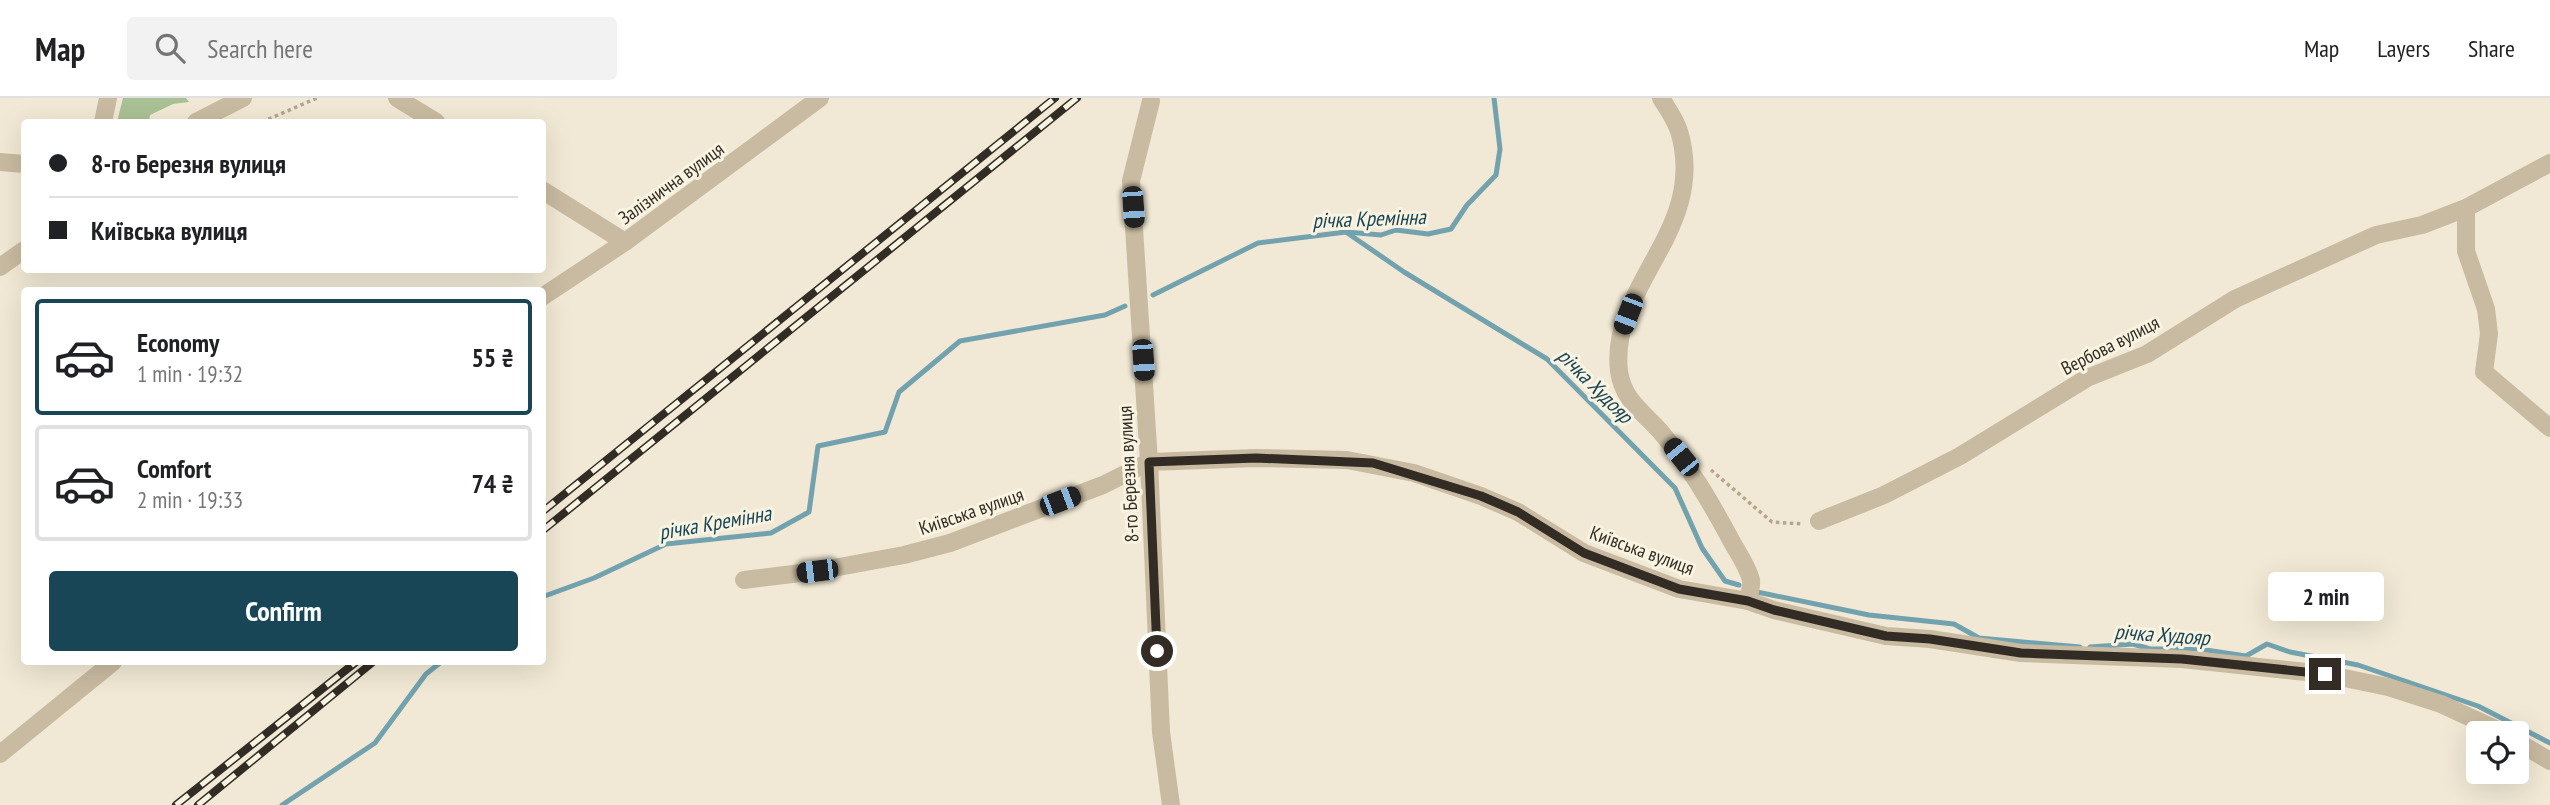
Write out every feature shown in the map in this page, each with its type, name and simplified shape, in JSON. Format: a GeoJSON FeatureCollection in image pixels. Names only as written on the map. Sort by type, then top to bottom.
{"type":"FeatureCollection","features":[{"type":"Feature","properties":{"kind":"street"},"geometry":{"type":"LineString","coordinates":[[104,119],[108,98]]}},
{"type":"Feature","properties":{"kind":"street"},"geometry":{"type":"LineString","coordinates":[[202,119],[243,98]]}},
{"type":"Feature","properties":{"kind":"street"},"geometry":{"type":"LineString","coordinates":[[397,98],[431,119]]}},
{"type":"Feature","properties":{"kind":"street","name":"Залізнична вулиця"},"geometry":{"type":"LineString","coordinates":[[546,294],[625,242],[820,98]]}},
{"type":"Feature","properties":{"kind":"street"},"geometry":{"type":"LineString","coordinates":[[1147,100],[1169,98]]}},
{"type":"Feature","properties":{"kind":"street"},"geometry":{"type":"LineString","coordinates":[[1661,98],[1678,129],[1685,160],[1681,204],[1669,236],[1635,298],[1622,330],[1618,352],[1620,374],[1634,408],[1657,428],[1711,502],[1751,581],[1748,601]]}},
{"type":"Feature","properties":{"kind":"street","name":"8-го Березня вулиця"},"geometry":{"type":"LineString","coordinates":[[1147,100],[1131,181],[1149,462],[1161,732],[1171,805]]}},
{"type":"Feature","properties":{"kind":"street"},"geometry":{"type":"LineString","coordinates":[[0,162],[21,164]]}},
{"type":"Feature","properties":{"kind":"street","name":"Вербова вулиця"},"geometry":{"type":"LineString","coordinates":[[1819,522],[1884,495],[1960,456],[2087,378],[2147,354],[2235,299],[2376,235],[2422,225],[2466,208],[2550,163]]}},
{"type":"Feature","properties":{"kind":"street"},"geometry":{"type":"LineString","coordinates":[[546,193],[625,242]]}},
{"type":"Feature","properties":{"kind":"street"},"geometry":{"type":"LineString","coordinates":[[2466,208],[2466,251],[2486,309],[2489,334],[2484,372],[2550,428]]}},
{"type":"Feature","properties":{"kind":"street"},"geometry":{"type":"LineString","coordinates":[[0,267],[21,252]]}},
{"type":"Feature","properties":{"kind":"street","name":"Київська вулиця"},"geometry":{"type":"LineString","coordinates":[[744,580],[817,571],[904,555],[950,543],[1103,485],[1149,462],[1256,458],[1373,463],[1481,496],[1518,512],[1584,553],[1679,589],[1748,601],[1774,610],[1886,636],[1930,639],[2021,653],[2182,659],[2325,674],[2388,687],[2441,704],[2478,721]]}},
{"type":"Feature","properties":{"kind":"street"},"geometry":{"type":"LineString","coordinates":[[0,754],[109,665]]}},
{"type":"Feature","properties":{"kind":"street"},"geometry":{"type":"LineString","coordinates":[[2529,749],[2550,761]]}},
{"type":"Feature","properties":{"kind":"path"},"geometry":{"type":"LineString","coordinates":[[269,119],[317,98]]}},
{"type":"Feature","properties":{"kind":"path"},"geometry":{"type":"LineString","coordinates":[[1706,465],[1772,522],[1794,525],[1819,522]]}},
{"type":"Feature","properties":{"kind":"green space"},"geometry":{"type":"Polygon","coordinates":[[[123,98],[186,98],[189,102],[173,104],[150,115],[149,119],[118,119],[123,98]]]}},
{"type":"Feature","properties":{"kind":"waterway","name":"річка Кремінна"},"geometry":{"type":"LineString","coordinates":[[1153,295],[1258,243],[1346,232],[1381,235],[1396,230],[1428,234],[1451,229],[1467,205],[1496,175],[1500,149],[1494,98]]}},
{"type":"Feature","properties":{"kind":"waterway","name":"річка Худояр"},"geometry":{"type":"LineString","coordinates":[[1346,232],[1404,272],[1547,359],[1675,488],[1702,548],[1725,581],[1739,585]]}},
{"type":"Feature","properties":{"kind":"waterway","name":"річка Кремінна"},"geometry":{"type":"LineString","coordinates":[[546,596],[594,578],[666,544],[771,533],[809,512],[818,446],[885,432],[899,392],[960,341],[1105,315],[1125,306]]}},
{"type":"Feature","properties":{"kind":"waterway","name":"річка Худояр"},"geometry":{"type":"LineString","coordinates":[[1757,592],[1869,615],[1954,624],[1979,638],[2080,647]]}},
{"type":"Feature","properties":{"kind":"waterway","name":"річка Худояр"},"geometry":{"type":"LineString","coordinates":[[2090,647],[2133,644],[2150,649],[2199,649],[2246,656],[2267,644],[2290,652],[2358,665],[2478,706],[2550,743]]}},
{"type":"Feature","properties":{"kind":"waterway","name":"річка Кремінна"},"geometry":{"type":"LineString","coordinates":[[282,805],[375,743],[426,674],[437,665]]}},
{"type":"Feature","properties":{"kind":"railway"},"geometry":{"type":"LineString","coordinates":[[546,509],[1055,98]]}},
{"type":"Feature","properties":{"kind":"railway"},"geometry":{"type":"LineString","coordinates":[[546,528],[1077,98]]}},
{"type":"Feature","properties":{"kind":"railway"},"geometry":{"type":"LineString","coordinates":[[176,805],[352,665]]}},
{"type":"Feature","properties":{"kind":"railway"},"geometry":{"type":"LineString","coordinates":[[198,805],[369,665]]}},
{"type":"Feature","properties":{"kind":"route"},"geometry":{"type":"LineString","coordinates":[[1157,651],[1149,462],[1256,458],[1347,460],[1414,473],[1518,512],[1584,553],[1679,589],[1748,601],[1774,610],[1886,636],[1930,639],[2021,653],[2182,659],[2261,665],[2325,674]]}}]}
